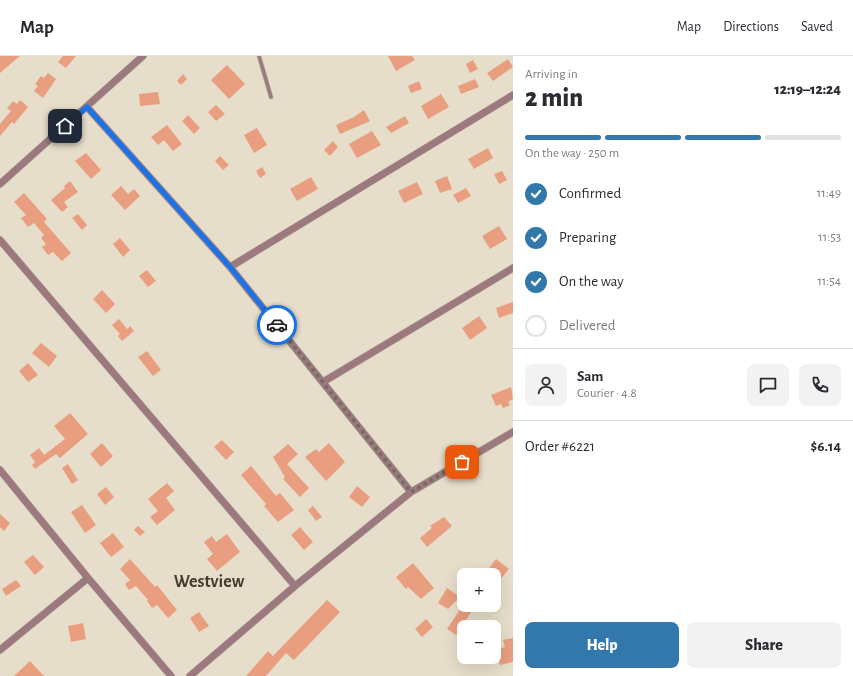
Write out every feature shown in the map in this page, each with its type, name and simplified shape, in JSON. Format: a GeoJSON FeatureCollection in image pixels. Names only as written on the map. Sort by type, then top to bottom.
{"type":"FeatureCollection","features":[{"type":"Feature","properties":{"kind":"street"},"geometry":{"type":"LineString","coordinates":[[0,184],[143,56]]}},
{"type":"Feature","properties":{"kind":"street"},"geometry":{"type":"LineString","coordinates":[[230,267],[513,95]]}},
{"type":"Feature","properties":{"kind":"street"},"geometry":{"type":"LineString","coordinates":[[87,107],[230,267],[411,492]]}},
{"type":"Feature","properties":{"kind":"street"},"geometry":{"type":"LineString","coordinates":[[0,240],[295,586]]}},
{"type":"Feature","properties":{"kind":"street"},"geometry":{"type":"LineString","coordinates":[[323,382],[513,268]]}},
{"type":"Feature","properties":{"kind":"street"},"geometry":{"type":"LineString","coordinates":[[190,676],[295,586],[411,492],[513,432]]}},
{"type":"Feature","properties":{"kind":"street"},"geometry":{"type":"LineString","coordinates":[[0,470],[88,578],[171,676]]}},
{"type":"Feature","properties":{"kind":"street"},"geometry":{"type":"LineString","coordinates":[[0,650],[88,578]]}},
{"type":"Feature","properties":{"kind":"lane"},"geometry":{"type":"LineString","coordinates":[[259,56],[271,97]]}},
{"type":"Feature","properties":{"kind":"building"},"geometry":{"type":"Polygon","coordinates":[[[0,56],[20,56],[0,73],[0,56]]]}},
{"type":"Feature","properties":{"kind":"building"},"geometry":{"type":"Polygon","coordinates":[[[63,56],[76,56],[66,68],[58,62],[63,56]]]}},
{"type":"Feature","properties":{"kind":"building"},"geometry":{"type":"Polygon","coordinates":[[[388,56],[412,56],[415,60],[396,71],[388,56]]]}},
{"type":"Feature","properties":{"kind":"building"},"geometry":{"type":"Polygon","coordinates":[[[508,59],[513,67],[493,81],[487,73],[508,59]]]}},
{"type":"Feature","properties":{"kind":"building"},"geometry":{"type":"Polygon","coordinates":[[[473,60],[478,69],[470,73],[466,64],[473,60]]]}},
{"type":"Feature","properties":{"kind":"building"},"geometry":{"type":"Polygon","coordinates":[[[227,65],[245,84],[229,99],[211,80],[227,65]]]}},
{"type":"Feature","properties":{"kind":"building"},"geometry":{"type":"Polygon","coordinates":[[[48,73],[56,79],[43,98],[34,91],[38,86],[35,84],[41,76],[44,78],[48,73]]]}},
{"type":"Feature","properties":{"kind":"building"},"geometry":{"type":"Polygon","coordinates":[[[183,74],[187,79],[181,85],[177,81],[183,74]]]}},
{"type":"Feature","properties":{"kind":"building"},"geometry":{"type":"Polygon","coordinates":[[[475,79],[479,87],[461,94],[458,86],[475,79]]]}},
{"type":"Feature","properties":{"kind":"building"},"geometry":{"type":"Polygon","coordinates":[[[419,81],[422,89],[411,93],[408,86],[419,81]]]}},
{"type":"Feature","properties":{"kind":"building"},"geometry":{"type":"Polygon","coordinates":[[[158,92],[160,104],[140,106],[139,94],[158,92]]]}},
{"type":"Feature","properties":{"kind":"building"},"geometry":{"type":"Polygon","coordinates":[[[441,94],[449,107],[428,119],[421,106],[441,94]]]}},
{"type":"Feature","properties":{"kind":"building"},"geometry":{"type":"Polygon","coordinates":[[[20,100],[28,107],[14,124],[12,122],[0,136],[0,124],[11,111],[7,108],[13,101],[17,104],[20,100]]]}},
{"type":"Feature","properties":{"kind":"building"},"geometry":{"type":"Polygon","coordinates":[[[216,105],[225,114],[216,121],[208,112],[216,105]]]}},
{"type":"Feature","properties":{"kind":"building"},"geometry":{"type":"Polygon","coordinates":[[[364,110],[370,121],[340,134],[336,125],[354,117],[364,110]]]}},
{"type":"Feature","properties":{"kind":"building"},"geometry":{"type":"Polygon","coordinates":[[[188,115],[200,128],[194,134],[182,121],[188,115]]]}},
{"type":"Feature","properties":{"kind":"building"},"geometry":{"type":"Polygon","coordinates":[[[405,116],[409,123],[391,133],[386,127],[405,116]]]}},
{"type":"Feature","properties":{"kind":"building"},"geometry":{"type":"Polygon","coordinates":[[[167,125],[182,144],[173,151],[164,140],[158,145],[151,137],[167,125]]]}},
{"type":"Feature","properties":{"kind":"building"},"geometry":{"type":"Polygon","coordinates":[[[257,128],[267,145],[254,153],[244,135],[257,128]]]}},
{"type":"Feature","properties":{"kind":"building"},"geometry":{"type":"Polygon","coordinates":[[[372,131],[381,145],[357,158],[349,144],[372,131]]]}},
{"type":"Feature","properties":{"kind":"building"},"geometry":{"type":"Polygon","coordinates":[[[333,141],[338,147],[330,156],[324,150],[333,141]]]}},
{"type":"Feature","properties":{"kind":"building"},"geometry":{"type":"Polygon","coordinates":[[[488,148],[493,158],[474,169],[468,159],[488,148]]]}},
{"type":"Feature","properties":{"kind":"building"},"geometry":{"type":"Polygon","coordinates":[[[86,153],[101,170],[91,179],[75,161],[86,153]]]}},
{"type":"Feature","properties":{"kind":"building"},"geometry":{"type":"Polygon","coordinates":[[[220,156],[229,165],[223,170],[215,161],[220,156]]]}},
{"type":"Feature","properties":{"kind":"building"},"geometry":{"type":"Polygon","coordinates":[[[262,167],[266,174],[260,178],[256,171],[262,167]]]}},
{"type":"Feature","properties":{"kind":"building"},"geometry":{"type":"Polygon","coordinates":[[[502,171],[507,180],[499,184],[494,174],[502,171]]]}},
{"type":"Feature","properties":{"kind":"building"},"geometry":{"type":"Polygon","coordinates":[[[447,176],[452,189],[440,193],[435,181],[447,176]]]}},
{"type":"Feature","properties":{"kind":"building"},"geometry":{"type":"Polygon","coordinates":[[[311,177],[318,189],[297,201],[290,189],[311,177]]]}},
{"type":"Feature","properties":{"kind":"building"},"geometry":{"type":"Polygon","coordinates":[[[70,181],[78,192],[64,202],[68,207],[62,212],[51,200],[65,188],[64,186],[70,181]]]}},
{"type":"Feature","properties":{"kind":"building"},"geometry":{"type":"Polygon","coordinates":[[[417,182],[423,194],[404,203],[398,191],[417,182]]]}},
{"type":"Feature","properties":{"kind":"building"},"geometry":{"type":"Polygon","coordinates":[[[121,186],[128,194],[134,189],[140,196],[125,210],[111,195],[121,186]]]}},
{"type":"Feature","properties":{"kind":"building"},"geometry":{"type":"Polygon","coordinates":[[[466,188],[471,196],[458,203],[453,195],[466,188]]]}},
{"type":"Feature","properties":{"kind":"building"},"geometry":{"type":"Polygon","coordinates":[[[24,193],[47,219],[44,222],[71,253],[62,261],[53,252],[48,255],[42,247],[46,244],[41,238],[44,235],[34,223],[28,227],[21,218],[26,215],[14,202],[24,193]]]}},
{"type":"Feature","properties":{"kind":"building"},"geometry":{"type":"Polygon","coordinates":[[[78,214],[87,225],[82,230],[72,218],[78,214]]]}},
{"type":"Feature","properties":{"kind":"building"},"geometry":{"type":"Polygon","coordinates":[[[499,226],[507,239],[490,249],[482,236],[499,226]]]}},
{"type":"Feature","properties":{"kind":"building"},"geometry":{"type":"Polygon","coordinates":[[[120,238],[130,250],[123,257],[113,244],[120,238]]]}},
{"type":"Feature","properties":{"kind":"building"},"geometry":{"type":"Polygon","coordinates":[[[147,270],[156,281],[148,287],[139,276],[147,270]]]}},
{"type":"Feature","properties":{"kind":"building"},"geometry":{"type":"Polygon","coordinates":[[[102,290],[115,304],[106,313],[93,299],[102,290]]]}},
{"type":"Feature","properties":{"kind":"building"},"geometry":{"type":"Polygon","coordinates":[[[513,302],[513,313],[499,318],[496,308],[513,302]]]}},
{"type":"Feature","properties":{"kind":"building"},"geometry":{"type":"Polygon","coordinates":[[[479,316],[487,328],[470,340],[462,328],[479,316]]]}},
{"type":"Feature","properties":{"kind":"building"},"geometry":{"type":"Polygon","coordinates":[[[119,319],[127,329],[130,326],[134,331],[122,341],[118,336],[120,334],[112,325],[119,319]]]}},
{"type":"Feature","properties":{"kind":"building"},"geometry":{"type":"Polygon","coordinates":[[[41,343],[57,356],[49,367],[32,353],[41,343]]]}},
{"type":"Feature","properties":{"kind":"building"},"geometry":{"type":"Polygon","coordinates":[[[147,351],[161,370],[153,376],[138,357],[147,351]]]}},
{"type":"Feature","properties":{"kind":"building"},"geometry":{"type":"Polygon","coordinates":[[[28,363],[38,375],[28,382],[19,371],[28,363]]]}},
{"type":"Feature","properties":{"kind":"building"},"geometry":{"type":"Polygon","coordinates":[[[511,387],[513,399],[508,402],[510,405],[503,408],[501,404],[496,406],[491,395],[511,387]]]}},
{"type":"Feature","properties":{"kind":"building"},"geometry":{"type":"Polygon","coordinates":[[[70,413],[88,434],[60,458],[56,454],[35,469],[32,465],[35,462],[30,455],[39,448],[44,455],[65,439],[54,426],[70,413]]]}},
{"type":"Feature","properties":{"kind":"building"},"geometry":{"type":"Polygon","coordinates":[[[222,440],[234,452],[226,460],[214,447],[222,440]]]}},
{"type":"Feature","properties":{"kind":"building"},"geometry":{"type":"Polygon","coordinates":[[[102,443],[113,456],[101,467],[90,454],[102,443]]]}},
{"type":"Feature","properties":{"kind":"building"},"geometry":{"type":"Polygon","coordinates":[[[329,443],[345,462],[326,481],[305,457],[316,449],[319,452],[329,443]]]}},
{"type":"Feature","properties":{"kind":"building"},"geometry":{"type":"Polygon","coordinates":[[[288,444],[298,454],[287,464],[309,488],[300,497],[283,479],[285,477],[273,457],[288,444]]]}},
{"type":"Feature","properties":{"kind":"building"},"geometry":{"type":"Polygon","coordinates":[[[68,464],[78,480],[72,484],[62,468],[68,464]]]}},
{"type":"Feature","properties":{"kind":"building"},"geometry":{"type":"Polygon","coordinates":[[[251,466],[276,496],[280,493],[294,510],[278,522],[264,506],[266,504],[241,475],[251,466]]]}},
{"type":"Feature","properties":{"kind":"building"},"geometry":{"type":"Polygon","coordinates":[[[167,483],[174,491],[166,498],[175,510],[157,525],[150,517],[158,511],[148,499],[167,483]]]}},
{"type":"Feature","properties":{"kind":"building"},"geometry":{"type":"Polygon","coordinates":[[[357,486],[370,497],[362,507],[349,497],[357,486]]]}},
{"type":"Feature","properties":{"kind":"building"},"geometry":{"type":"Polygon","coordinates":[[[106,487],[114,497],[105,505],[97,494],[106,487]]]}},
{"type":"Feature","properties":{"kind":"building"},"geometry":{"type":"Polygon","coordinates":[[[82,505],[96,525],[85,533],[71,512],[82,505]]]}},
{"type":"Feature","properties":{"kind":"building"},"geometry":{"type":"Polygon","coordinates":[[[313,506],[322,517],[316,521],[308,510],[313,506]]]}},
{"type":"Feature","properties":{"kind":"building"},"geometry":{"type":"Polygon","coordinates":[[[0,514],[10,523],[4,531],[0,527],[0,514]]]}},
{"type":"Feature","properties":{"kind":"building"},"geometry":{"type":"Polygon","coordinates":[[[444,517],[452,526],[427,547],[420,538],[432,528],[430,526],[444,517]]]}},
{"type":"Feature","properties":{"kind":"building"},"geometry":{"type":"Polygon","coordinates":[[[138,526],[145,532],[140,536],[134,530],[138,526]]]}},
{"type":"Feature","properties":{"kind":"building"},"geometry":{"type":"Polygon","coordinates":[[[300,527],[313,542],[304,550],[291,535],[300,527]]]}},
{"type":"Feature","properties":{"kind":"building"},"geometry":{"type":"Polygon","coordinates":[[[113,533],[124,547],[111,557],[100,543],[113,533]]]}},
{"type":"Feature","properties":{"kind":"building"},"geometry":{"type":"Polygon","coordinates":[[[227,534],[240,552],[217,571],[207,559],[213,554],[204,542],[212,536],[216,542],[227,534]]]}},
{"type":"Feature","properties":{"kind":"building"},"geometry":{"type":"Polygon","coordinates":[[[33,555],[44,567],[35,575],[24,562],[33,555]]]}},
{"type":"Feature","properties":{"kind":"building"},"geometry":{"type":"Polygon","coordinates":[[[130,559],[155,587],[157,585],[177,610],[168,618],[157,605],[152,608],[147,601],[148,600],[136,586],[129,590],[125,584],[130,580],[120,569],[130,559]]]}},
{"type":"Feature","properties":{"kind":"building"},"geometry":{"type":"Polygon","coordinates":[[[496,559],[509,569],[501,579],[501,568],[489,568],[496,559]]]}},
{"type":"Feature","properties":{"kind":"building"},"geometry":{"type":"Polygon","coordinates":[[[413,563],[434,588],[421,599],[408,587],[406,589],[396,577],[413,563]]]}},
{"type":"Feature","properties":{"kind":"building"},"geometry":{"type":"Polygon","coordinates":[[[16,580],[21,586],[6,596],[2,589],[16,580]]]}},
{"type":"Feature","properties":{"kind":"building"},"geometry":{"type":"Polygon","coordinates":[[[447,588],[457,595],[457,600],[448,609],[438,603],[447,588]]]}},
{"type":"Feature","properties":{"kind":"building"},"geometry":{"type":"Polygon","coordinates":[[[327,600],[340,612],[294,660],[286,653],[266,676],[246,676],[268,651],[273,656],[327,600]]]}},
{"type":"Feature","properties":{"kind":"building"},"geometry":{"type":"Polygon","coordinates":[[[199,612],[209,626],[199,632],[190,618],[199,612]]]}},
{"type":"Feature","properties":{"kind":"building"},"geometry":{"type":"Polygon","coordinates":[[[458,612],[471,612],[466,620],[457,620],[456,635],[447,629],[458,612]]]}},
{"type":"Feature","properties":{"kind":"building"},"geometry":{"type":"Polygon","coordinates":[[[426,619],[433,627],[422,637],[415,629],[426,619]]]}},
{"type":"Feature","properties":{"kind":"building"},"geometry":{"type":"Polygon","coordinates":[[[83,623],[86,639],[71,642],[68,626],[83,623]]]}},
{"type":"Feature","properties":{"kind":"building"},"geometry":{"type":"Polygon","coordinates":[[[513,638],[513,662],[500,665],[501,648],[505,647],[503,640],[513,638]]]}},
{"type":"Feature","properties":{"kind":"building"},"geometry":{"type":"Polygon","coordinates":[[[30,661],[44,676],[14,676],[30,661]]]}},
{"type":"Feature","properties":{"kind":"way so far"},"geometry":{"type":"LineString","coordinates":[[277,325],[411,492],[462,462]]}},
{"type":"Feature","properties":{"kind":"district","name":"Westview"},"geometry":{"type":"Point","coordinates":[209,581]}},
{"type":"Feature","properties":{"kind":"route"},"geometry":{"type":"LineString","coordinates":[[65,126],[87,107],[230,267],[277,325]]}}]}
